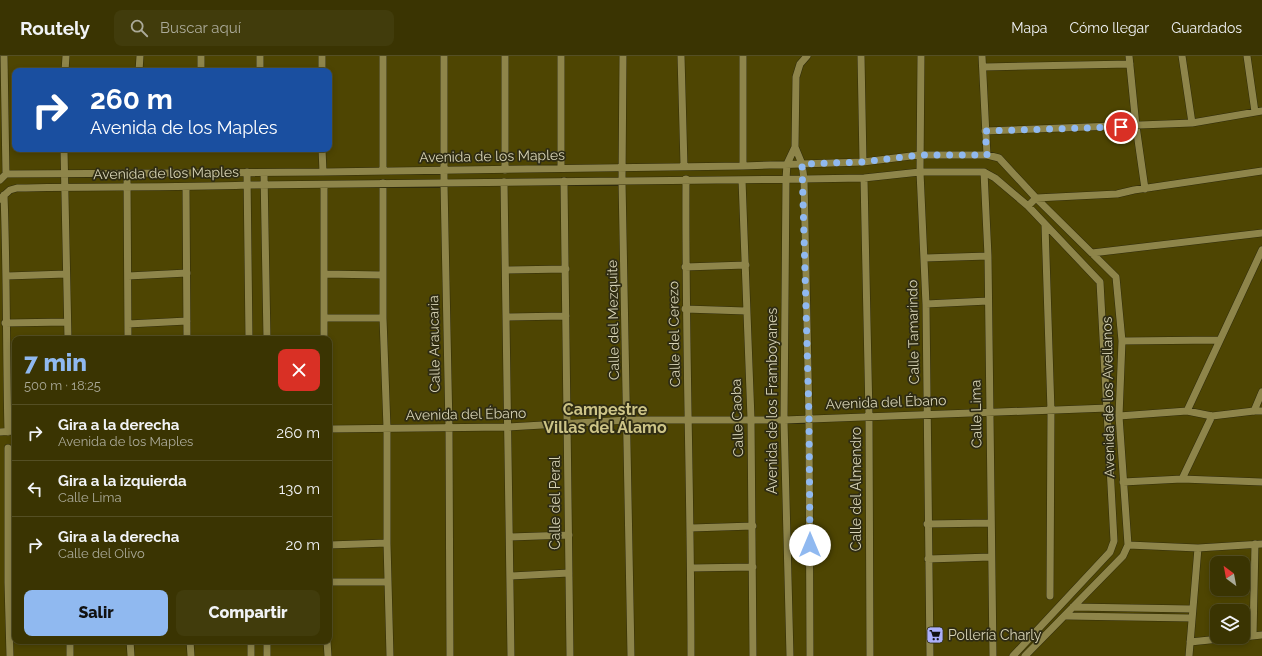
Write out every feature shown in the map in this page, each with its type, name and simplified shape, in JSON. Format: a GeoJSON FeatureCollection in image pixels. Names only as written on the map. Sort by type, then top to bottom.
{"type":"FeatureCollection","features":[{"type":"Feature","properties":{"kind":"street"},"geometry":{"type":"LineString","coordinates":[[0,180],[6,174],[4,56]]}},
{"type":"Feature","properties":{"kind":"street"},"geometry":{"type":"LineString","coordinates":[[66,56],[66,68]]}},
{"type":"Feature","properties":{"kind":"street"},"geometry":{"type":"LineString","coordinates":[[139,68],[140,56]]}},
{"type":"Feature","properties":{"kind":"street"},"geometry":{"type":"LineString","coordinates":[[201,56],[201,68]]}},
{"type":"Feature","properties":{"kind":"street"},"geometry":{"type":"LineString","coordinates":[[260,56],[260,68]]}},
{"type":"Feature","properties":{"kind":"street"},"geometry":{"type":"LineString","coordinates":[[322,56],[322,68]]}},
{"type":"Feature","properties":{"kind":"street"},"geometry":{"type":"LineString","coordinates":[[383,56],[383,171]]}},
{"type":"Feature","properties":{"kind":"street","name":"Calle Araucaria"},"geometry":{"type":"LineString","coordinates":[[444,56],[444,184],[449,428],[450,656]]}},
{"type":"Feature","properties":{"kind":"street"},"geometry":{"type":"LineString","coordinates":[[504,170],[505,56]]}},
{"type":"Feature","properties":{"kind":"street"},"geometry":{"type":"LineString","coordinates":[[561,56],[561,168]]}},
{"type":"Feature","properties":{"kind":"street","name":"Calle del Mezquite"},"geometry":{"type":"LineString","coordinates":[[623,56],[622,181],[628,420],[631,656]]}},
{"type":"Feature","properties":{"kind":"street"},"geometry":{"type":"LineString","coordinates":[[681,56],[684,166]]}},
{"type":"Feature","properties":{"kind":"street"},"geometry":{"type":"LineString","coordinates":[[743,56],[743,166]]}},
{"type":"Feature","properties":{"kind":"street","name":"Avenida de los Framboyanes"},"geometry":{"type":"LineString","coordinates":[[807,56],[800,64],[796,77],[795,147],[802,164],[804,179],[809,418],[810,656]]}},
{"type":"Feature","properties":{"kind":"street"},"geometry":{"type":"LineString","coordinates":[[861,56],[863,162]]}},
{"type":"Feature","properties":{"kind":"street","name":"Calle Tamarindo"},"geometry":{"type":"LineString","coordinates":[[921,56],[919,155],[925,258],[927,524],[930,656]]}},
{"type":"Feature","properties":{"kind":"street"},"geometry":{"type":"LineString","coordinates":[[982,56],[984,67],[987,155]]}},
{"type":"Feature","properties":{"kind":"street"},"geometry":{"type":"LineString","coordinates":[[1129,56],[1136,126],[1145,189]]}},
{"type":"Feature","properties":{"kind":"street"},"geometry":{"type":"LineString","coordinates":[[1182,56],[1192,123]]}},
{"type":"Feature","properties":{"kind":"street"},"geometry":{"type":"LineString","coordinates":[[985,131],[1192,123],[1259,111],[1247,56]]}},
{"type":"Feature","properties":{"kind":"street"},"geometry":{"type":"LineString","coordinates":[[984,67],[1130,64]]}},
{"type":"Feature","properties":{"kind":"street","name":"Avenida de los Framboyanes"},"geometry":{"type":"LineString","coordinates":[[790,656],[784,420],[786,179],[787,164],[795,147]]}},
{"type":"Feature","properties":{"kind":"street"},"geometry":{"type":"LineString","coordinates":[[64,152],[68,336]]}},
{"type":"Feature","properties":{"kind":"street"},"geometry":{"type":"LineString","coordinates":[[322,152],[323,172]]}},
{"type":"Feature","properties":{"kind":"street","name":"Avenida de los Maples"},"geometry":{"type":"LineString","coordinates":[[6,174],[264,173],[743,166],[863,162],[919,155],[987,155]]}},
{"type":"Feature","properties":{"kind":"street","name":"Avenida de los Avellanos"},"geometry":{"type":"LineString","coordinates":[[987,155],[999,158],[1036,198],[1116,277],[1122,341],[1119,416],[1128,545]]}},
{"type":"Feature","properties":{"kind":"street"},"geometry":{"type":"LineString","coordinates":[[1028,206],[1036,198],[1117,194],[1262,171]]}},
{"type":"Feature","properties":{"kind":"street"},"geometry":{"type":"LineString","coordinates":[[247,172],[249,336]]}},
{"type":"Feature","properties":{"kind":"street","name":"Avenida de los Maples"},"geometry":{"type":"LineString","coordinates":[[2,197],[17,188],[444,184],[686,179],[804,179],[864,178],[920,172],[984,172]]}},
{"type":"Feature","properties":{"kind":"street","name":"Avenida de los Avellanos"},"geometry":{"type":"LineString","coordinates":[[984,172],[995,178],[1028,206],[1100,282],[1108,408],[1114,542],[1110,552],[1013,656]]}},
{"type":"Feature","properties":{"kind":"street","name":"Calle Lima"},"geometry":{"type":"LineString","coordinates":[[984,172],[988,256],[993,656]]}},
{"type":"Feature","properties":{"kind":"street"},"geometry":{"type":"LineString","coordinates":[[264,173],[263,185],[267,336]]}},
{"type":"Feature","properties":{"kind":"street"},"geometry":{"type":"LineString","coordinates":[[127,174],[128,336]]}},
{"type":"Feature","properties":{"kind":"street","name":"Calle del Almendro"},"geometry":{"type":"LineString","coordinates":[[864,178],[869,416],[870,656]]}},
{"type":"Feature","properties":{"kind":"street","name":"Calle del Cerezo"},"geometry":{"type":"LineString","coordinates":[[686,179],[685,309],[691,528],[691,656]]}},
{"type":"Feature","properties":{"kind":"street","name":"Calle Caoba"},"geometry":{"type":"LineString","coordinates":[[742,180],[751,419],[753,656]]}},
{"type":"Feature","properties":{"kind":"street","name":"Calle del Peral"},"geometry":{"type":"LineString","coordinates":[[564,181],[570,656]]}},
{"type":"Feature","properties":{"kind":"street"},"geometry":{"type":"LineString","coordinates":[[504,182],[511,656]]}},
{"type":"Feature","properties":{"kind":"street"},"geometry":{"type":"LineString","coordinates":[[383,184],[382,275],[387,428],[387,543],[390,656]]}},
{"type":"Feature","properties":{"kind":"street"},"geometry":{"type":"LineString","coordinates":[[324,185],[324,336]]}},
{"type":"Feature","properties":{"kind":"street"},"geometry":{"type":"LineString","coordinates":[[186,187],[187,336]]}},
{"type":"Feature","properties":{"kind":"street"},"geometry":{"type":"LineString","coordinates":[[0,432],[11,431],[5,323],[7,276],[2,197]]}},
{"type":"Feature","properties":{"kind":"street"},"geometry":{"type":"LineString","coordinates":[[1045,225],[1051,411],[1050,596]]}},
{"type":"Feature","properties":{"kind":"street"},"geometry":{"type":"LineString","coordinates":[[1092,253],[1262,233]]}},
{"type":"Feature","properties":{"kind":"street"},"geometry":{"type":"LineString","coordinates":[[1187,411],[1218,340],[1262,250]]}},
{"type":"Feature","properties":{"kind":"street"},"geometry":{"type":"LineString","coordinates":[[925,258],[988,256]]}},
{"type":"Feature","properties":{"kind":"street"},"geometry":{"type":"LineString","coordinates":[[686,268],[746,265]]}},
{"type":"Feature","properties":{"kind":"street"},"geometry":{"type":"LineString","coordinates":[[506,270],[566,269]]}},
{"type":"Feature","properties":{"kind":"street"},"geometry":{"type":"LineString","coordinates":[[128,276],[187,273]]}},
{"type":"Feature","properties":{"kind":"street"},"geometry":{"type":"LineString","coordinates":[[7,276],[66,274]]}},
{"type":"Feature","properties":{"kind":"street"},"geometry":{"type":"LineString","coordinates":[[324,274],[382,275]]}},
{"type":"Feature","properties":{"kind":"street"},"geometry":{"type":"LineString","coordinates":[[926,304],[988,301]]}},
{"type":"Feature","properties":{"kind":"street"},"geometry":{"type":"LineString","coordinates":[[685,309],[746,311]]}},
{"type":"Feature","properties":{"kind":"street"},"geometry":{"type":"LineString","coordinates":[[507,317],[566,316]]}},
{"type":"Feature","properties":{"kind":"street"},"geometry":{"type":"LineString","coordinates":[[324,318],[383,318]]}},
{"type":"Feature","properties":{"kind":"street"},"geometry":{"type":"LineString","coordinates":[[128,324],[187,321]]}},
{"type":"Feature","properties":{"kind":"street"},"geometry":{"type":"LineString","coordinates":[[5,323],[67,322]]}},
{"type":"Feature","properties":{"kind":"street"},"geometry":{"type":"LineString","coordinates":[[1122,341],[1218,340]]}},
{"type":"Feature","properties":{"kind":"street"},"geometry":{"type":"LineString","coordinates":[[1254,410],[1262,392]]}},
{"type":"Feature","properties":{"kind":"street","name":"Avenida del Ébano"},"geometry":{"type":"LineString","coordinates":[[332,429],[508,427],[628,420],[784,420],[1108,408]]}},
{"type":"Feature","properties":{"kind":"street"},"geometry":{"type":"LineString","coordinates":[[1119,416],[1187,411],[1212,416],[1254,410],[1262,411]]}},
{"type":"Feature","properties":{"kind":"street"},"geometry":{"type":"LineString","coordinates":[[1182,479],[1212,416]]}},
{"type":"Feature","properties":{"kind":"street"},"geometry":{"type":"LineString","coordinates":[[8,448],[12,546],[10,656]]}},
{"type":"Feature","properties":{"kind":"street"},"geometry":{"type":"LineString","coordinates":[[1123,482],[1182,479],[1262,482]]}},
{"type":"Feature","properties":{"kind":"street"},"geometry":{"type":"LineString","coordinates":[[927,524],[991,523]]}},
{"type":"Feature","properties":{"kind":"street"},"geometry":{"type":"LineString","coordinates":[[691,528],[753,526]]}},
{"type":"Feature","properties":{"kind":"street"},"geometry":{"type":"LineString","coordinates":[[510,537],[569,535]]}},
{"type":"Feature","properties":{"kind":"street"},"geometry":{"type":"LineString","coordinates":[[332,544],[387,543]]}},
{"type":"Feature","properties":{"kind":"street"},"geometry":{"type":"LineString","coordinates":[[1025,656],[1066,616],[1123,556],[1128,545],[1198,548],[1258,544],[1253,636]]}},
{"type":"Feature","properties":{"kind":"street"},"geometry":{"type":"LineString","coordinates":[[1189,656],[1198,548]]}},
{"type":"Feature","properties":{"kind":"street"},"geometry":{"type":"LineString","coordinates":[[928,559],[991,557]]}},
{"type":"Feature","properties":{"kind":"street"},"geometry":{"type":"LineString","coordinates":[[691,568],[753,567]]}},
{"type":"Feature","properties":{"kind":"street"},"geometry":{"type":"LineString","coordinates":[[511,576],[569,573]]}},
{"type":"Feature","properties":{"kind":"street"},"geometry":{"type":"LineString","coordinates":[[332,582],[388,582]]}},
{"type":"Feature","properties":{"kind":"street"},"geometry":{"type":"LineString","coordinates":[[1073,607],[1192,609]]}},
{"type":"Feature","properties":{"kind":"street"},"geometry":{"type":"LineString","coordinates":[[1066,616],[1191,618]]}},
{"type":"Feature","properties":{"kind":"street"},"geometry":{"type":"LineString","coordinates":[[1250,636],[1262,635]]}},
{"type":"Feature","properties":{"kind":"street"},"geometry":{"type":"LineString","coordinates":[[1190,642],[1210,640]]}},
{"type":"Feature","properties":{"kind":"street"},"geometry":{"type":"LineString","coordinates":[[70,644],[70,656]]}},
{"type":"Feature","properties":{"kind":"street"},"geometry":{"type":"LineString","coordinates":[[130,644],[130,656]]}},
{"type":"Feature","properties":{"kind":"street"},"geometry":{"type":"LineString","coordinates":[[190,644],[191,656]]}},
{"type":"Feature","properties":{"kind":"street"},"geometry":{"type":"LineString","coordinates":[[251,644],[251,656]]}},
{"type":"Feature","properties":{"kind":"street"},"geometry":{"type":"LineString","coordinates":[[266,656],[267,644]]}},
{"type":"Feature","properties":{"kind":"street"},"geometry":{"type":"LineString","coordinates":[[327,644],[328,656]]}},
{"type":"Feature","properties":{"kind":"place","name":"Pollería Charly"},"geometry":{"type":"Point","coordinates":[935,635]}},
{"type":"Feature","properties":{"kind":"district","name":"Campestre Villas del Álamo"},"geometry":{"type":"Point","coordinates":[605,418]}},
{"type":"Feature","properties":{"kind":"route"},"geometry":{"type":"LineString","coordinates":[[810,545],[804,179],[802,164],[863,162],[919,155],[987,155],[985,131],[1121,127]]}}]}
